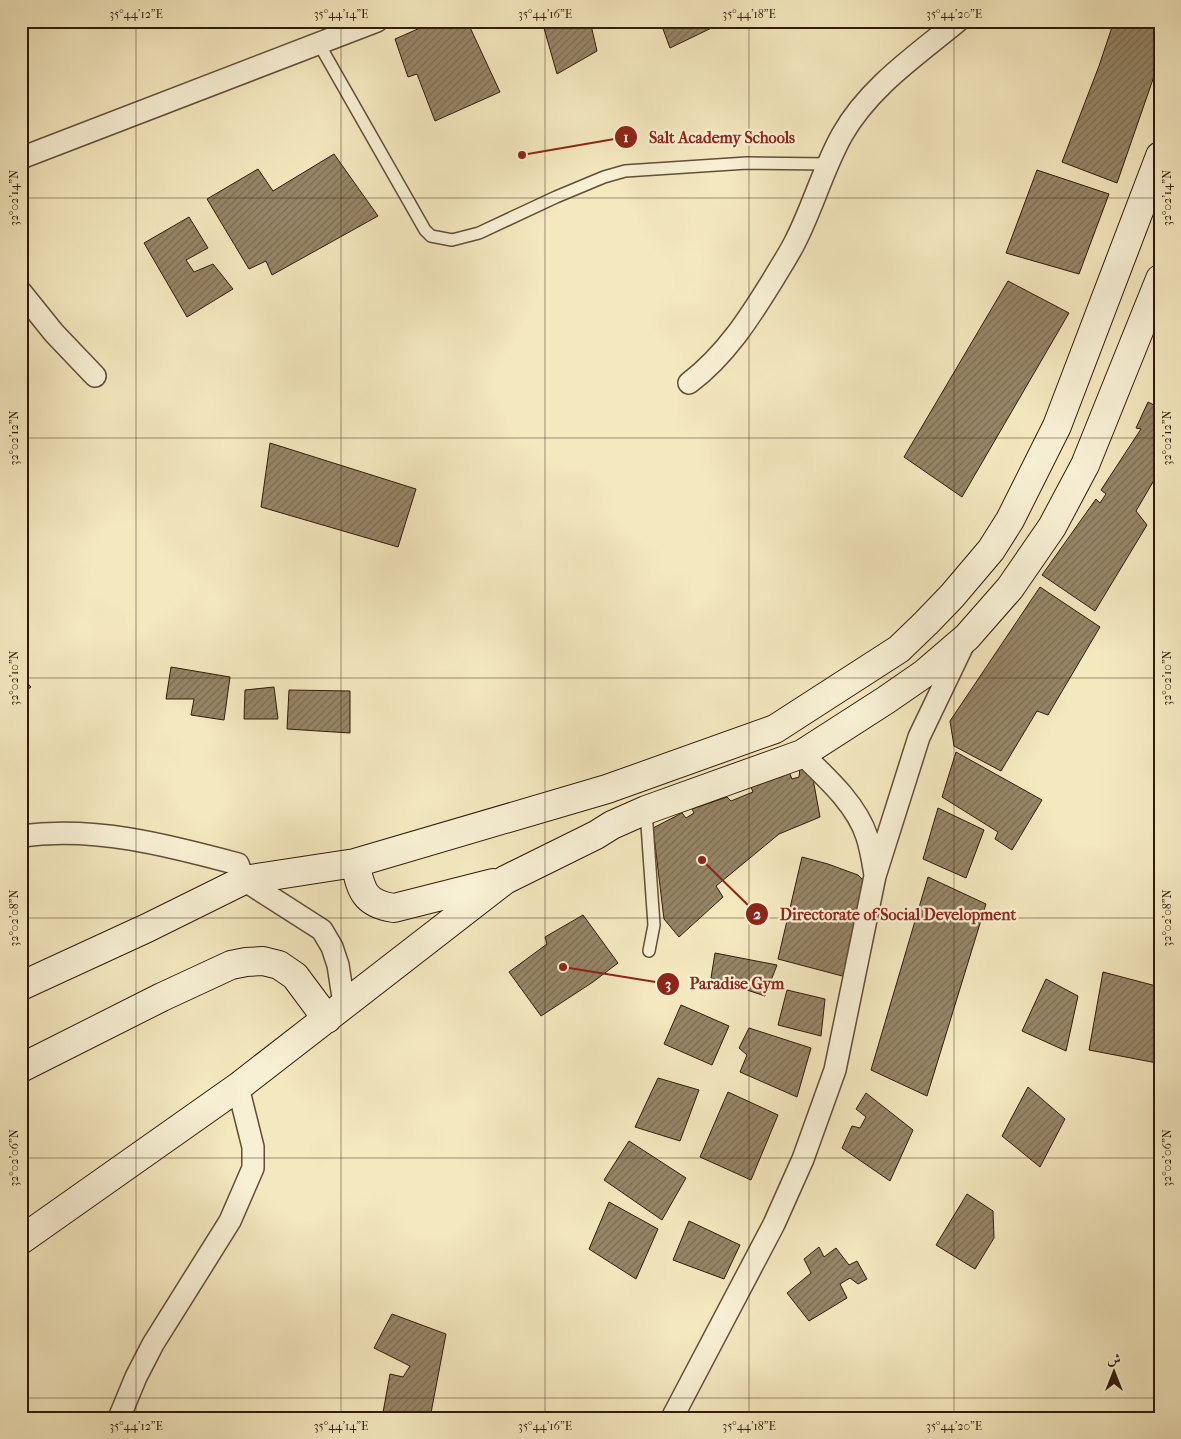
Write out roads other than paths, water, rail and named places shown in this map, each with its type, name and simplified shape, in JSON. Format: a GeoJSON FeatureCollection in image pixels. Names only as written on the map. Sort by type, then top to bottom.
{"type":"FeatureCollection","features":[{"type":"Feature","properties":{"kind":"main road"},"geometry":{"type":"LineString","coordinates":[[21,986],[147,928],[244,880],[355,863],[606,789],[775,729],[899,648],[926,623],[980,563],[991,550],[1015,512],[1057,426],[1160,156]]}},
{"type":"Feature","properties":{"kind":"main road"},"geometry":{"type":"LineString","coordinates":[[21,1240],[238,1087],[505,880],[596,835],[612,825],[646,810],[802,754],[925,673],[967,637],[1010,588],[1052,527],[1085,465],[1160,279]]}},
{"type":"Feature","properties":{"kind":"main road"},"geometry":{"type":"LineString","coordinates":[[355,863],[359,883],[370,900],[382,906],[394,908],[505,880]]}},
{"type":"Feature","properties":{"kind":"main road"},"geometry":{"type":"LineString","coordinates":[[21,1068],[162,997],[231,966],[246,962],[263,961],[279,965],[295,976],[335,1011]]}},
{"type":"Feature","properties":{"kind":"street"},"geometry":{"type":"LineString","coordinates":[[21,158],[377,21]]}},
{"type":"Feature","properties":{"kind":"street"},"geometry":{"type":"LineString","coordinates":[[689,383],[726,349],[754,311],[795,242],[842,134],[879,86],[958,21]]}},
{"type":"Feature","properties":{"kind":"street"},"geometry":{"type":"LineString","coordinates":[[21,292],[54,333],[95,376]]}},
{"type":"Feature","properties":{"kind":"street"},"geometry":{"type":"LineString","coordinates":[[672,1418],[774,1224],[803,1159],[835,1070],[876,876],[919,738],[967,637]]}},
{"type":"Feature","properties":{"kind":"street"},"geometry":{"type":"LineString","coordinates":[[802,754],[831,782],[859,819],[867,837],[876,876]]}},
{"type":"Feature","properties":{"kind":"street"},"geometry":{"type":"LineString","coordinates":[[21,836],[64,832],[106,836],[150,842],[238,864],[244,880],[322,930],[332,947],[338,966],[335,1011]]}},
{"type":"Feature","properties":{"kind":"street"},"geometry":{"type":"LineString","coordinates":[[119,1418],[153,1344],[230,1221],[253,1168],[253,1147],[238,1087]]}},
{"type":"Feature","properties":{"kind":"lane"},"geometry":{"type":"LineString","coordinates":[[319,44],[425,230],[436,238],[452,240],[479,233],[604,176],[625,171],[747,163],[829,164]]}},
{"type":"Feature","properties":{"kind":"lane"},"geometry":{"type":"LineString","coordinates":[[646,810],[654,925],[649,951]]}},
{"type":"Feature","properties":{"kind":"place","name":"Salt Academy Schools"},"geometry":{"type":"Point","coordinates":[522,155]}},
{"type":"Feature","properties":{"kind":"place","name":"Directorate of Social Development"},"geometry":{"type":"Point","coordinates":[702,860]}},
{"type":"Feature","properties":{"kind":"place","name":"Paradise Gym"},"geometry":{"type":"Point","coordinates":[563,967]}}]}
